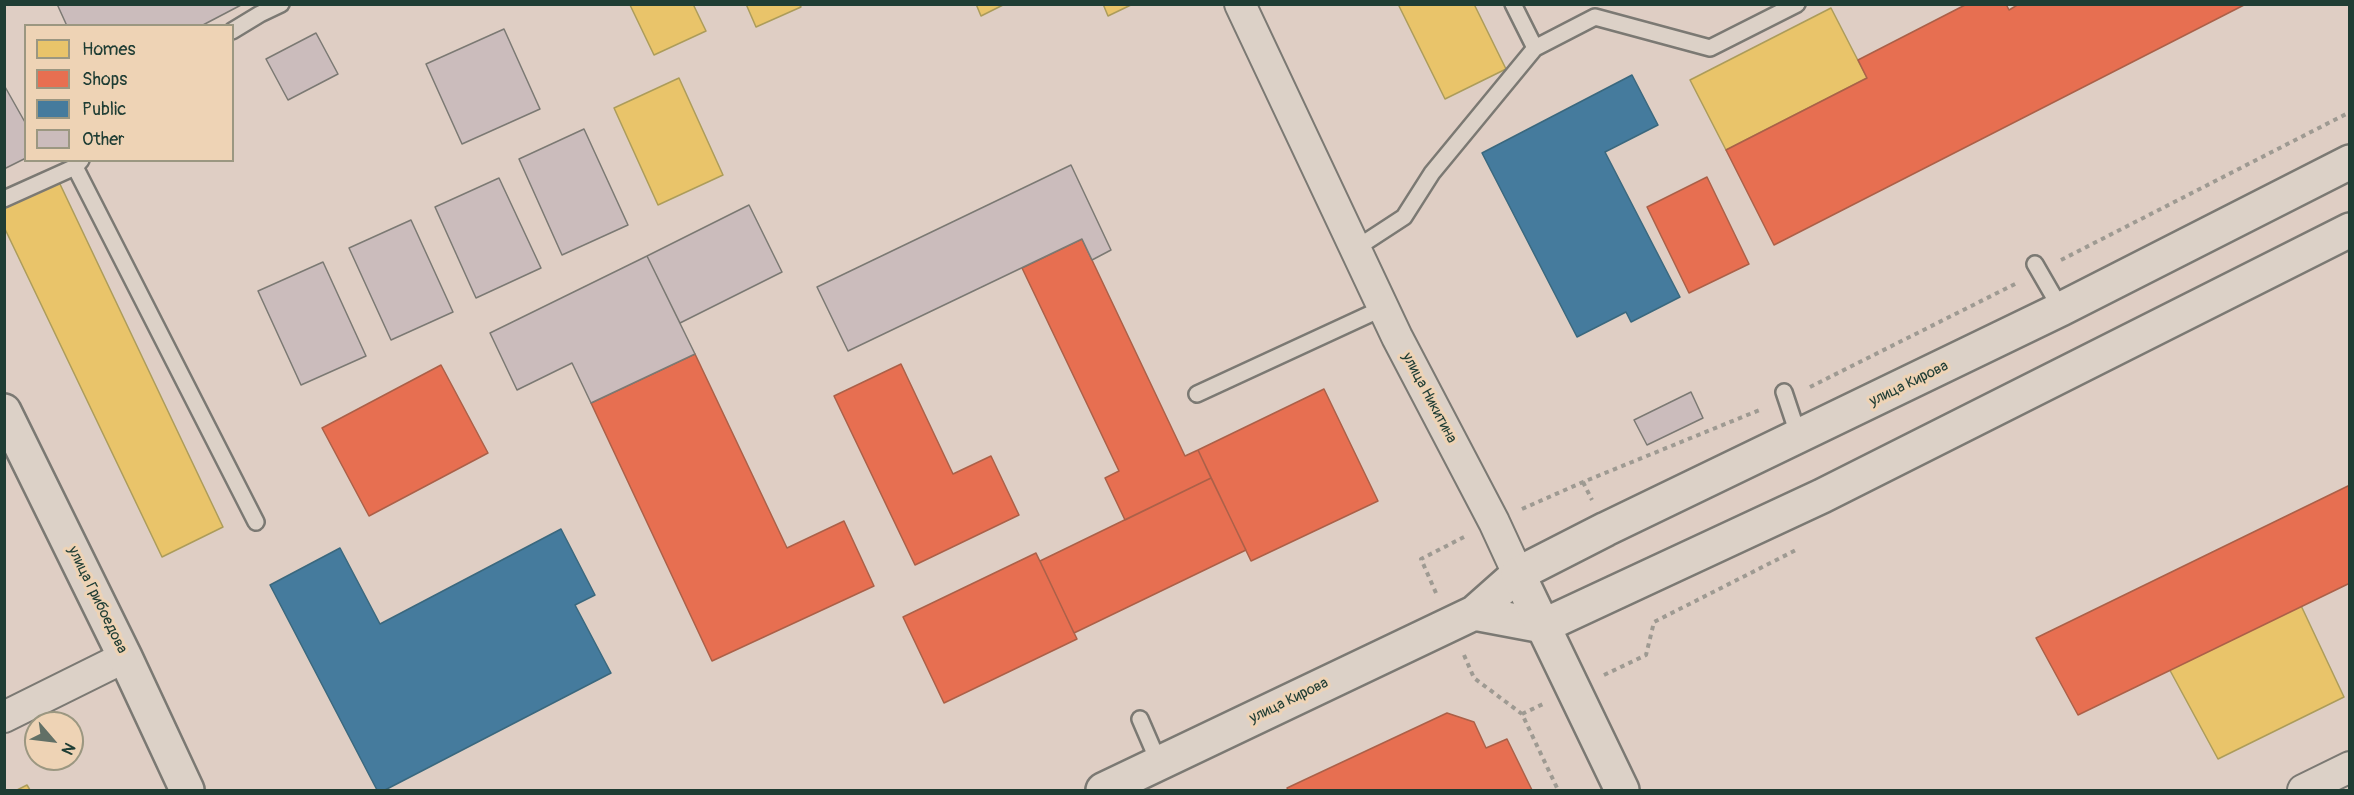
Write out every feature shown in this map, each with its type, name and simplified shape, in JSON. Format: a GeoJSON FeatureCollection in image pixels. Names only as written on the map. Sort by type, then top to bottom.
{"type":"FeatureCollection","features":[{"type":"Feature","properties":{"kind":"main road","name":"улица Кирова"},"geometry":{"type":"LineString","coordinates":[[1103,790],[1462,619],[1518,574],[1606,529],[2061,309],[2349,162]]}},
{"type":"Feature","properties":{"kind":"main road"},"geometry":{"type":"LineString","coordinates":[[1462,619],[1543,626],[1833,491],[2349,230]]}},
{"type":"Feature","properties":{"kind":"main road","name":"улица Грибоедова"},"geometry":{"type":"LineString","coordinates":[[4,411],[125,657],[187,790]]}},
{"type":"Feature","properties":{"kind":"main road","name":"улица Никитина"},"geometry":{"type":"LineString","coordinates":[[1518,574],[1622,790]]}},
{"type":"Feature","properties":{"kind":"street","name":"улица Никитина"},"geometry":{"type":"LineString","coordinates":[[1240,4],[1383,308],[1494,522],[1518,574]]}},
{"type":"Feature","properties":{"kind":"street"},"geometry":{"type":"LineString","coordinates":[[4,717],[125,657]]}},
{"type":"Feature","properties":{"kind":"street"},"geometry":{"type":"LineString","coordinates":[[2303,790],[2349,767]]}},
{"type":"Feature","properties":{"kind":"lane"},"geometry":{"type":"LineString","coordinates":[[234,30],[280,4]]}},
{"type":"Feature","properties":{"kind":"lane"},"geometry":{"type":"LineString","coordinates":[[1513,4],[1535,48]]}},
{"type":"Feature","properties":{"kind":"lane"},"geometry":{"type":"LineString","coordinates":[[1355,249],[1404,217],[1432,173],[1535,48],[1595,16],[1710,48],[1797,4]]}},
{"type":"Feature","properties":{"kind":"lane"},"geometry":{"type":"LineString","coordinates":[[4,200],[78,164],[256,522]]}},
{"type":"Feature","properties":{"kind":"lane"},"geometry":{"type":"LineString","coordinates":[[2037,268],[2061,309]]}},
{"type":"Feature","properties":{"kind":"lane"},"geometry":{"type":"LineString","coordinates":[[1197,394],[1383,308]]}},
{"type":"Feature","properties":{"kind":"lane"},"geometry":{"type":"LineString","coordinates":[[1786,395],[1799,437]]}},
{"type":"Feature","properties":{"kind":"lane"},"geometry":{"type":"LineString","coordinates":[[1140,719],[1159,763]]}},
{"type":"Feature","properties":{"kind":"path"},"geometry":{"type":"LineString","coordinates":[[1558,790],[1522,714],[1474,678],[1462,619],[1421,559],[1494,522],[1583,482],[1786,395],[2349,112]]}},
{"type":"Feature","properties":{"kind":"path"},"geometry":{"type":"LineString","coordinates":[[1522,714],[1646,655],[1654,622],[1801,547]]}},
{"type":"Feature","properties":{"kind":"building: Homes"},"geometry":{"type":"Polygon","coordinates":[[[693,4],[706,31],[654,55],[630,5],[693,4]]]}},
{"type":"Feature","properties":{"kind":"building: Homes"},"geometry":{"type":"Polygon","coordinates":[[[746,4],[799,4],[801,7],[756,27],[746,4]]]}},
{"type":"Feature","properties":{"kind":"building: Homes"},"geometry":{"type":"Polygon","coordinates":[[[976,4],[1005,4],[981,16],[976,4]]]}},
{"type":"Feature","properties":{"kind":"building: Homes"},"geometry":{"type":"Polygon","coordinates":[[[1103,4],[1133,4],[1108,16],[1103,4]]]}},
{"type":"Feature","properties":{"kind":"building: Homes"},"geometry":{"type":"Polygon","coordinates":[[[1398,4],[1474,4],[1506,69],[1445,99],[1398,4]]]}},
{"type":"Feature","properties":{"kind":"building: Homes"},"geometry":{"type":"Polygon","coordinates":[[[1831,8],[1867,78],[1726,150],[1690,80],[1831,8]]]}},
{"type":"Feature","properties":{"kind":"building: Homes"},"geometry":{"type":"Polygon","coordinates":[[[679,78],[723,175],[658,205],[614,108],[679,78]]]}},
{"type":"Feature","properties":{"kind":"building: Homes"},"geometry":{"type":"Polygon","coordinates":[[[59,182],[223,527],[162,557],[4,227],[4,208],[59,182]]]}},
{"type":"Feature","properties":{"kind":"building: Homes"},"geometry":{"type":"Polygon","coordinates":[[[2281,563],[2344,697],[2218,759],[2147,628],[2281,563]]]}},
{"type":"Feature","properties":{"kind":"building: Homes"},"geometry":{"type":"Polygon","coordinates":[[[27,785],[30,790],[17,790],[27,785]]]}},
{"type":"Feature","properties":{"kind":"building: Shops"},"geometry":{"type":"Polygon","coordinates":[[[1967,4],[2006,4],[2009,10],[2019,4],[2246,4],[1774,245],[1726,150],[1867,78],[1858,60],[1967,4]]]}},
{"type":"Feature","properties":{"kind":"building: Shops"},"geometry":{"type":"Polygon","coordinates":[[[1707,177],[1749,264],[1689,293],[1647,207],[1707,177]]]}},
{"type":"Feature","properties":{"kind":"building: Shops"},"geometry":{"type":"Polygon","coordinates":[[[1082,239],[1185,456],[1198,450],[1211,478],[1125,520],[1105,478],[1119,471],[1022,268],[1082,239]]]}},
{"type":"Feature","properties":{"kind":"building: Shops"},"geometry":{"type":"Polygon","coordinates":[[[695,354],[787,548],[844,521],[874,586],[712,661],[591,403],[695,354]]]}},
{"type":"Feature","properties":{"kind":"building: Shops"},"geometry":{"type":"Polygon","coordinates":[[[901,364],[953,474],[991,456],[1019,515],[915,565],[834,396],[901,364]]]}},
{"type":"Feature","properties":{"kind":"building: Shops"},"geometry":{"type":"Polygon","coordinates":[[[441,365],[488,453],[369,516],[322,428],[441,365]]]}},
{"type":"Feature","properties":{"kind":"building: Shops"},"geometry":{"type":"Polygon","coordinates":[[[1324,389],[1378,501],[1251,561],[1198,450],[1324,389]]]}},
{"type":"Feature","properties":{"kind":"building: Shops"},"geometry":{"type":"Polygon","coordinates":[[[1211,478],[1246,550],[1074,633],[1040,561],[1211,478]]]}},
{"type":"Feature","properties":{"kind":"building: Shops"},"geometry":{"type":"Polygon","coordinates":[[[2350,485],[2350,583],[2078,715],[2036,638],[2350,485]]]}},
{"type":"Feature","properties":{"kind":"building: Shops"},"geometry":{"type":"Polygon","coordinates":[[[1036,553],[1077,639],[944,703],[903,617],[1036,553]]]}},
{"type":"Feature","properties":{"kind":"building: Shops"},"geometry":{"type":"Polygon","coordinates":[[[1447,713],[1474,722],[1486,748],[1507,739],[1532,790],[1288,790],[1287,788],[1447,713]]]}},
{"type":"Feature","properties":{"kind":"building: Public"},"geometry":{"type":"Polygon","coordinates":[[[1632,75],[1658,125],[1605,152],[1680,297],[1631,322],[1626,312],[1577,337],[1482,153],[1632,75]]]}},
{"type":"Feature","properties":{"kind":"building: Public"},"geometry":{"type":"Polygon","coordinates":[[[561,529],[595,595],[575,605],[611,673],[385,790],[377,790],[270,585],[340,548],[380,624],[561,529]]]}},
{"type":"Feature","properties":{"kind":"building: Other"},"geometry":{"type":"Polygon","coordinates":[[[57,4],[243,4],[205,24],[66,24],[57,4]]]}},
{"type":"Feature","properties":{"kind":"building: Other"},"geometry":{"type":"Polygon","coordinates":[[[504,29],[540,109],[462,144],[426,64],[504,29]]]}},
{"type":"Feature","properties":{"kind":"building: Other"},"geometry":{"type":"Polygon","coordinates":[[[316,33],[338,74],[288,100],[266,59],[316,33]]]}},
{"type":"Feature","properties":{"kind":"building: Other"},"geometry":{"type":"Polygon","coordinates":[[[4,85],[24,120],[24,159],[4,169],[4,85]]]}},
{"type":"Feature","properties":{"kind":"building: Other"},"geometry":{"type":"Polygon","coordinates":[[[584,129],[628,225],[562,255],[519,159],[584,129]]]}},
{"type":"Feature","properties":{"kind":"building: Other"},"geometry":{"type":"Polygon","coordinates":[[[1071,165],[1111,250],[1092,260],[1082,239],[848,351],[817,287],[1071,165]]]}},
{"type":"Feature","properties":{"kind":"building: Other"},"geometry":{"type":"Polygon","coordinates":[[[499,178],[541,268],[476,298],[435,207],[499,178]]]}},
{"type":"Feature","properties":{"kind":"building: Other"},"geometry":{"type":"Polygon","coordinates":[[[749,205],[782,272],[680,323],[647,256],[749,205]]]}},
{"type":"Feature","properties":{"kind":"building: Other"},"geometry":{"type":"Polygon","coordinates":[[[411,220],[453,312],[391,340],[349,248],[411,220]]]}},
{"type":"Feature","properties":{"kind":"building: Other"},"geometry":{"type":"Polygon","coordinates":[[[647,256],[695,354],[591,403],[572,363],[517,390],[490,333],[647,256]]]}},
{"type":"Feature","properties":{"kind":"building: Other"},"geometry":{"type":"Polygon","coordinates":[[[323,262],[366,356],[301,385],[258,291],[323,262]]]}},
{"type":"Feature","properties":{"kind":"building: Other"},"geometry":{"type":"Polygon","coordinates":[[[1691,392],[1703,418],[1647,445],[1634,420],[1691,392]]]}}]}
